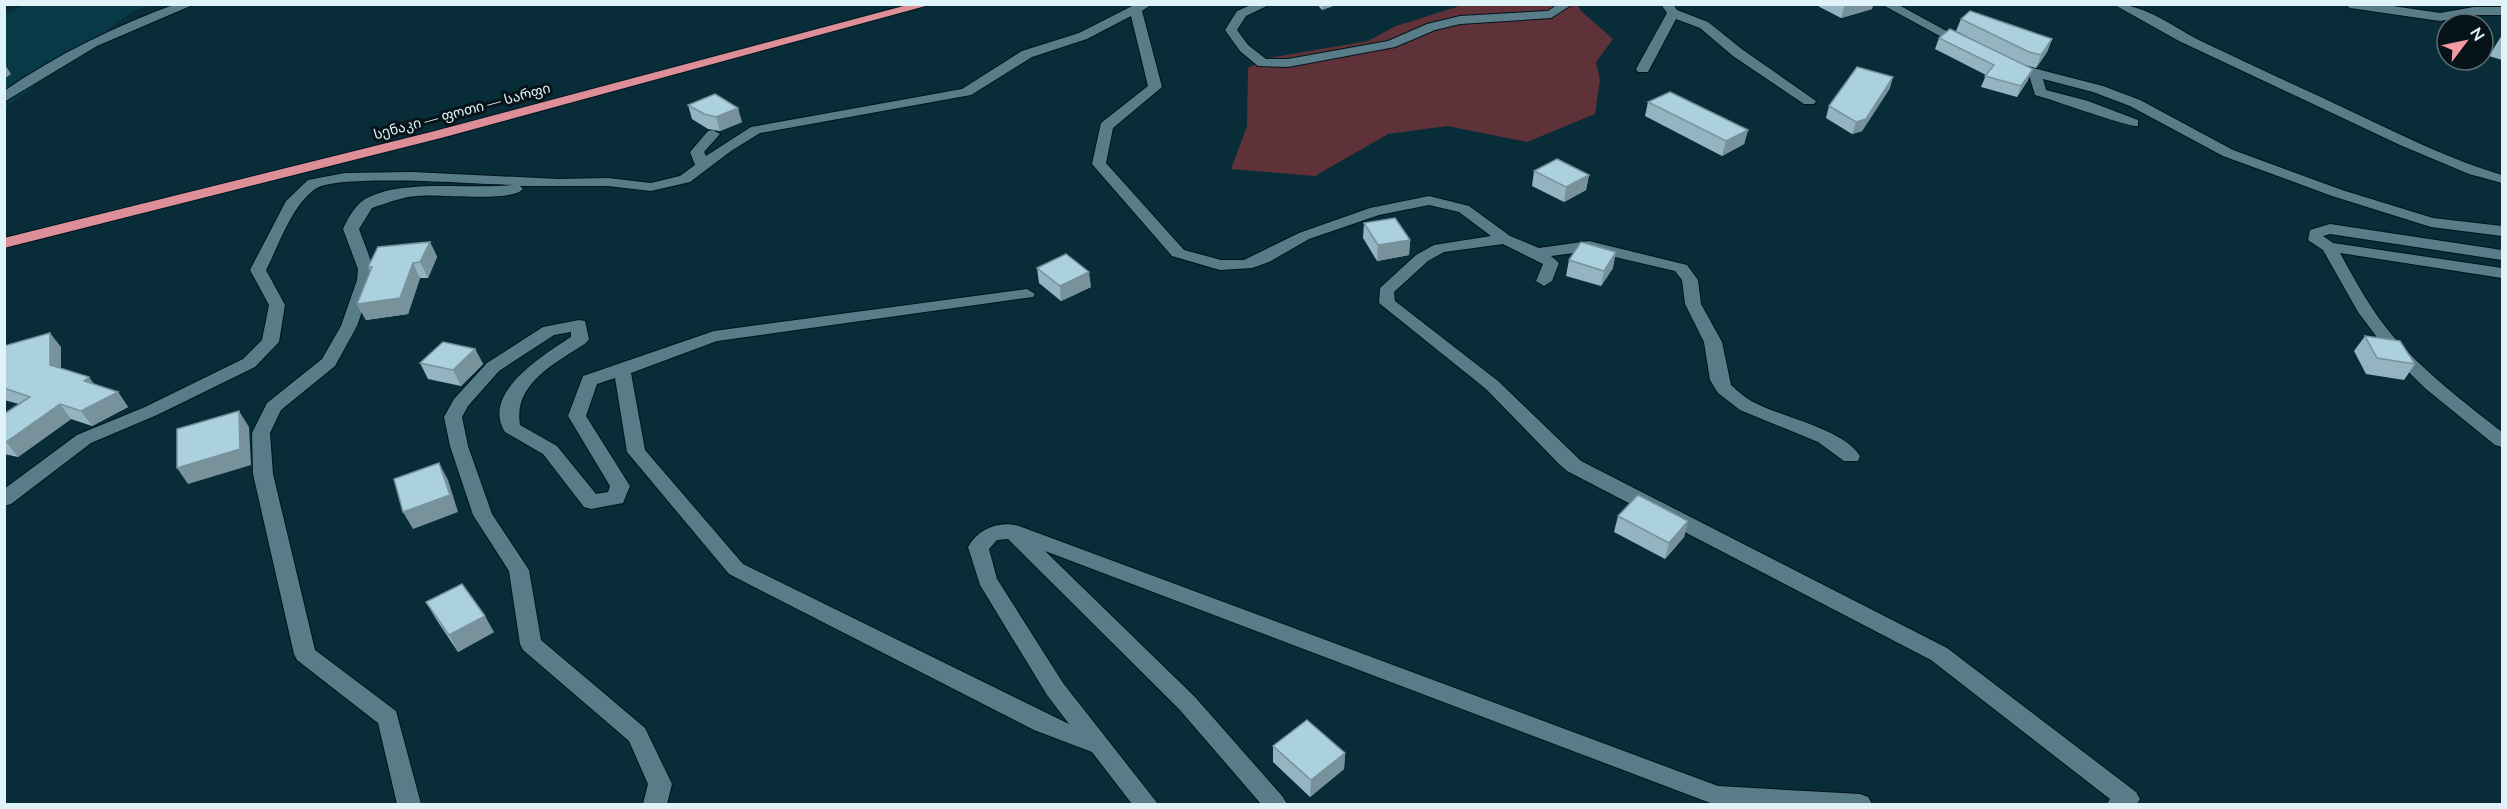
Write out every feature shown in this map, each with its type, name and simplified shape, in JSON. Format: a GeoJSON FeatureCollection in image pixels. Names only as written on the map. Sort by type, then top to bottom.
{"type":"FeatureCollection","features":[{"type":"Feature","properties":{"kind":"highway","name":"სენაკი — ფოთი — სარფი"},"geometry":{"type":"LineString","coordinates":[[4,243],[436,135],[927,4]]}},
{"type":"Feature","properties":{"kind":"street"},"geometry":{"type":"LineString","coordinates":[[4,98],[45,67],[129,24],[189,4]]}},
{"type":"Feature","properties":{"kind":"street"},"geometry":{"type":"LineString","coordinates":[[1265,4],[1241,14],[1231,30],[1244,48],[1263,63],[1280,63],[1391,44],[1431,27],[1460,20],[1551,15],[1567,4]]}},
{"type":"Feature","properties":{"kind":"street"},"geometry":{"type":"LineString","coordinates":[[1887,4],[1981,52]]}},
{"type":"Feature","properties":{"kind":"street"},"geometry":{"type":"LineString","coordinates":[[2119,4],[2405,142],[2474,171],[2502,179]]}},
{"type":"Feature","properties":{"kind":"street"},"geometry":{"type":"LineString","coordinates":[[2350,4],[2440,17],[2474,11],[2502,11]]}},
{"type":"Feature","properties":{"kind":"street"},"geometry":{"type":"LineString","coordinates":[[4,499],[84,439],[151,411],[249,363],[270,342],[278,305],[258,270],[293,201],[313,183],[345,177],[412,176],[559,183],[608,182],[651,187],[685,179],[726,148],[756,130],[966,92],[1027,54],[1083,36],[1141,7],[1155,87],[1106,126],[1099,164],[1178,253],[1220,265],[1246,265],[1263,259],[1304,236],[1375,212],[1429,200],[1464,210],[1479,218],[1505,239],[1537,253],[1551,263],[1544,281]]}},
{"type":"Feature","properties":{"kind":"street"},"geometry":{"type":"LineString","coordinates":[[1643,69],[1670,9],[1704,25],[1738,53],[1809,101]]}},
{"type":"Feature","properties":{"kind":"street"},"geometry":{"type":"LineString","coordinates":[[2000,62],[2035,74],[2098,89],[2135,103],[2228,153],[2327,189],[2431,222],[2502,231]]}},
{"type":"Feature","properties":{"kind":"street"},"geometry":{"type":"LineString","coordinates":[[2035,74],[2040,92],[2083,104],[2133,123]]}},
{"type":"Feature","properties":{"kind":"street"},"geometry":{"type":"LineString","coordinates":[[703,167],[697,152],[713,134]]}},
{"type":"Feature","properties":{"kind":"street"},"geometry":{"type":"LineString","coordinates":[[410,804],[388,718],[305,654],[263,474],[261,433],[273,407],[329,362],[349,326],[365,280],[366,269],[351,229],[355,219],[367,205],[388,197],[418,191],[493,192],[559,183]]}},
{"type":"Feature","properties":{"kind":"street"},"geometry":{"type":"LineString","coordinates":[[2502,255],[2330,229],[2315,233],[2316,240],[2329,247],[2502,273]]}},
{"type":"Feature","properties":{"kind":"street"},"geometry":{"type":"LineString","coordinates":[[1505,239],[1440,248],[1431,252],[1386,291],[1387,303],[1411,325],[1432,337],[1506,398],[1555,451],[1574,466],[1644,505],[1939,654],[2128,799],[2119,804]]}},
{"type":"Feature","properties":{"kind":"street"},"geometry":{"type":"LineString","coordinates":[[1537,253],[1589,246],[1654,259],[1681,268],[1690,279],[1693,304],[1713,342],[1719,380],[1724,389],[1746,406],[1825,438],[1851,456]]}},
{"type":"Feature","properties":{"kind":"street"},"geometry":{"type":"LineString","coordinates":[[2329,247],[2360,302],[2394,348],[2445,395],[2502,441]]}},
{"type":"Feature","properties":{"kind":"street"},"geometry":{"type":"LineString","coordinates":[[655,804],[660,784],[638,735],[531,644],[519,570],[483,515],[459,446],[453,417],[460,403],[493,367],[549,331],[579,325],[580,339],[523,380],[509,410],[508,419],[511,428],[550,450],[591,502],[616,498],[620,486],[619,480],[578,416],[589,380],[714,336],[1027,294]]}},
{"type":"Feature","properties":{"kind":"street"},"geometry":{"type":"LineString","coordinates":[[622,370],[636,452],[736,569],[1042,723],[1098,745]]}},
{"type":"Feature","properties":{"kind":"street"},"geometry":{"type":"LineString","coordinates":[[1012,531],[1187,703],[1275,804]]}},
{"type":"Feature","properties":{"kind":"street"},"geometry":{"type":"LineString","coordinates":[[1146,804],[1055,689],[987,580],[978,547],[991,534],[1012,531],[1718,796],[1860,804]]}},
{"type":"Feature","properties":{"kind":"shaded area"},"geometry":{"type":"Polygon","coordinates":[[[24,5],[153,5],[133,11],[5,108],[5,14],[24,5]]]}},
{"type":"Feature","properties":{"kind":"shaded area"},"geometry":{"type":"Polygon","coordinates":[[[1463,5],[1577,5],[1613,39],[1596,62],[1600,80],[1595,114],[1527,142],[1447,126],[1388,134],[1315,176],[1231,169],[1247,126],[1248,68],[1268,58],[1368,41],[1396,26],[1463,5]]]}},
{"type":"Feature","properties":{"kind":"building"},"geometry":{"type":"Polygon","coordinates":[[[1970,11],[2052,39],[2041,55],[2029,52],[1961,19],[1970,11]]]}},
{"type":"Feature","properties":{"kind":"building"},"geometry":{"type":"Polygon","coordinates":[[[1950,29],[2033,69],[2021,86],[1985,76],[1994,65],[1939,38],[1950,29]]]}},
{"type":"Feature","properties":{"kind":"building"},"geometry":{"type":"Polygon","coordinates":[[[1857,67],[1893,77],[1866,119],[1856,122],[1829,106],[1857,67]]]}},
{"type":"Feature","properties":{"kind":"building"},"geometry":{"type":"Polygon","coordinates":[[[1670,92],[1748,130],[1726,141],[1648,102],[1670,92]]]}},
{"type":"Feature","properties":{"kind":"building"},"geometry":{"type":"Polygon","coordinates":[[[715,94],[738,108],[716,117],[704,114],[688,105],[715,94]]]}},
{"type":"Feature","properties":{"kind":"building"},"geometry":{"type":"Polygon","coordinates":[[[1557,159],[1589,175],[1566,187],[1534,171],[1557,159]]]}},
{"type":"Feature","properties":{"kind":"building"},"geometry":{"type":"Polygon","coordinates":[[[1395,218],[1410,240],[1378,245],[1364,223],[1395,218]]]}},
{"type":"Feature","properties":{"kind":"building"},"geometry":{"type":"Polygon","coordinates":[[[430,242],[420,262],[413,263],[400,298],[357,304],[372,267],[368,267],[378,247],[430,242]]]}},
{"type":"Feature","properties":{"kind":"building"},"geometry":{"type":"Polygon","coordinates":[[[1581,242],[1616,252],[1604,271],[1569,260],[1581,242]]]}},
{"type":"Feature","properties":{"kind":"building"},"geometry":{"type":"Polygon","coordinates":[[[1066,254],[1089,272],[1060,286],[1037,268],[1066,254]]]}},
{"type":"Feature","properties":{"kind":"building"},"geometry":{"type":"Polygon","coordinates":[[[50,333],[50,365],[89,377],[84,381],[118,392],[81,411],[60,404],[6,442],[4,441],[4,414],[30,397],[4,388],[4,346],[50,333]]]}},
{"type":"Feature","properties":{"kind":"building"},"geometry":{"type":"Polygon","coordinates":[[[2365,336],[2400,341],[2415,364],[2377,358],[2365,336]]]}},
{"type":"Feature","properties":{"kind":"building"},"geometry":{"type":"Polygon","coordinates":[[[443,342],[475,349],[453,370],[420,363],[443,342]]]}},
{"type":"Feature","properties":{"kind":"building"},"geometry":{"type":"Polygon","coordinates":[[[239,411],[240,449],[177,468],[177,429],[239,411]]]}},
{"type":"Feature","properties":{"kind":"building"},"geometry":{"type":"Polygon","coordinates":[[[439,463],[450,495],[403,512],[394,479],[439,463]]]}},
{"type":"Feature","properties":{"kind":"building"},"geometry":{"type":"Polygon","coordinates":[[[1638,495],[1688,521],[1669,543],[1618,516],[1638,495]]]}},
{"type":"Feature","properties":{"kind":"building"},"geometry":{"type":"Polygon","coordinates":[[[462,584],[485,616],[449,635],[426,602],[462,584]]]}},
{"type":"Feature","properties":{"kind":"building"},"geometry":{"type":"Polygon","coordinates":[[[1307,720],[1345,753],[1311,780],[1273,746],[1307,720]]]}}]}
